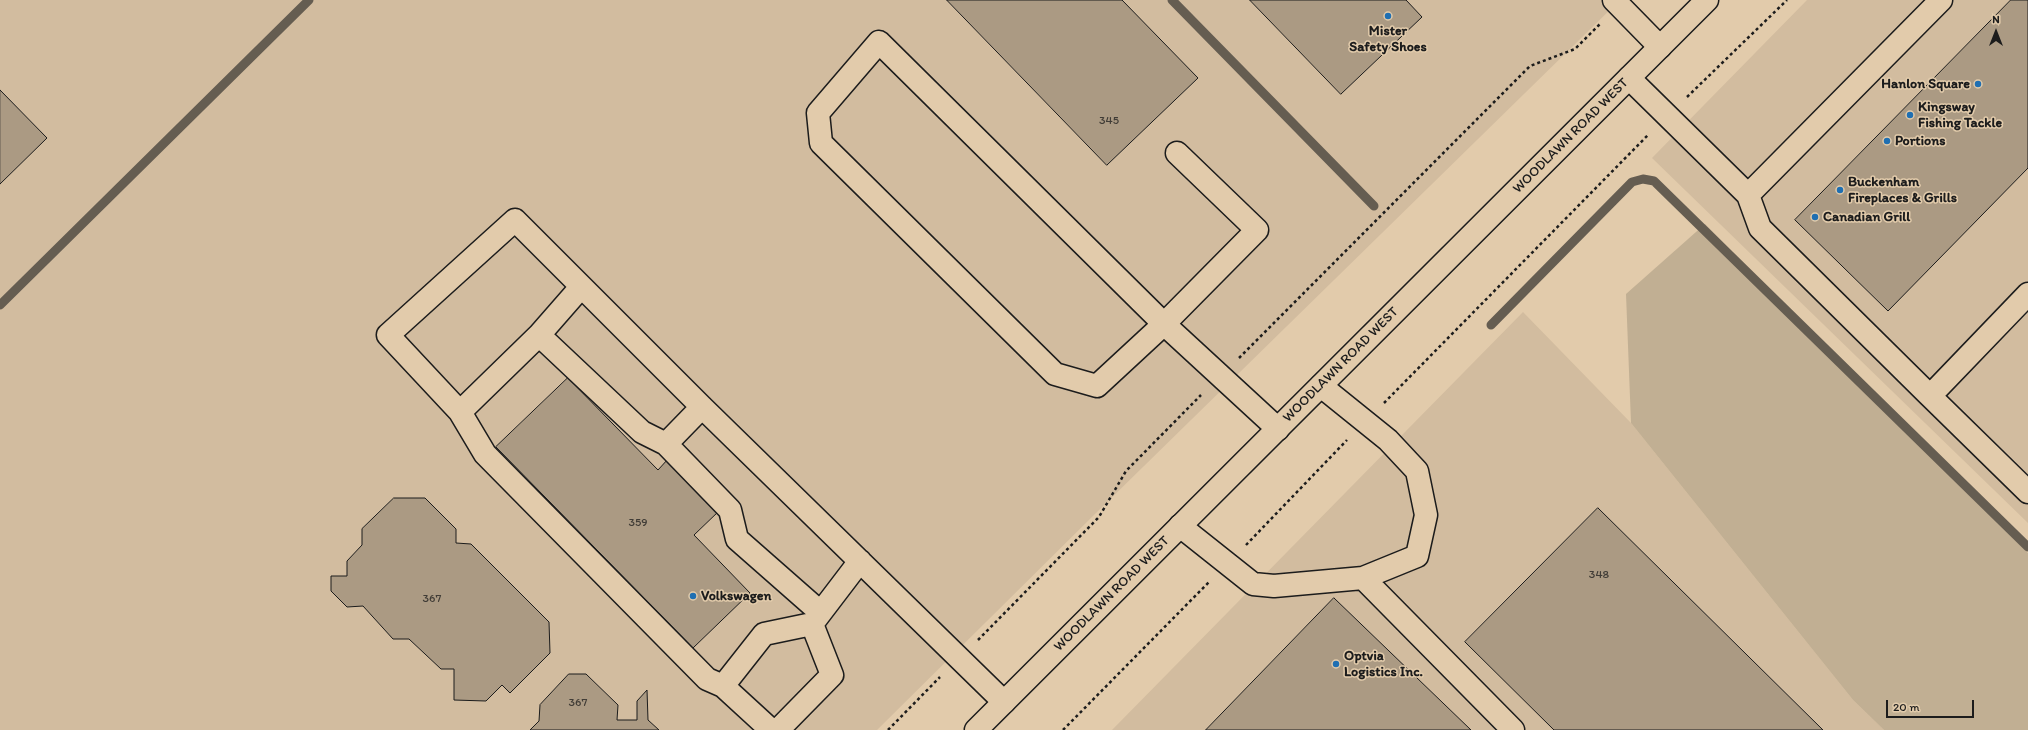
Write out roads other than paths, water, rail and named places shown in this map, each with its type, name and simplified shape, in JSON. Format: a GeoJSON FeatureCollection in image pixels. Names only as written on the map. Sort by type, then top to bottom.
{"type":"FeatureCollection","features":[{"type":"Feature","properties":{"kind":"main road","name":"WOODLAWN ROAD WEST"},"geometry":{"type":"LineString","coordinates":[[976,730],[1707,0]]}},
{"type":"Feature","properties":{"kind":"main road"},"geometry":{"type":"LineString","coordinates":[[1748,195],[1941,0]]}},
{"type":"Feature","properties":{"kind":"main road"},"geometry":{"type":"LineString","coordinates":[[1616,3],[1660,47]]}},
{"type":"Feature","properties":{"kind":"main road"},"geometry":{"type":"LineString","coordinates":[[1177,153],[1257,230],[1164,324],[1097,386],[1055,374],[821,143],[818,113],[879,42],[1164,324],[1278,428]]}},
{"type":"Feature","properties":{"kind":"main road"},"geometry":{"type":"LineString","coordinates":[[1629,78],[1748,195],[1760,228],[2028,492]]}},
{"type":"Feature","properties":{"kind":"main road"},"geometry":{"type":"LineString","coordinates":[[771,730],[723,686],[707,679],[485,454],[460,412],[388,335],[515,220],[581,287],[1004,702]]}},
{"type":"Feature","properties":{"kind":"main road"},"geometry":{"type":"LineString","coordinates":[[460,412],[539,335],[581,287]]}},
{"type":"Feature","properties":{"kind":"main road"},"geometry":{"type":"LineString","coordinates":[[1930,396],[2028,294]]}},
{"type":"Feature","properties":{"kind":"main road"},"geometry":{"type":"LineString","coordinates":[[539,335],[642,432],[666,444],[730,510],[737,540],[816,618],[832,675],[778,730]]}},
{"type":"Feature","properties":{"kind":"main road"},"geometry":{"type":"LineString","coordinates":[[1180,526],[1253,584],[1274,586],[1363,578],[1417,556],[1426,514],[1417,471],[1388,440],[1321,386]]}},
{"type":"Feature","properties":{"kind":"main road"},"geometry":{"type":"LineString","coordinates":[[666,444],[702,406]]}},
{"type":"Feature","properties":{"kind":"main road"},"geometry":{"type":"LineString","coordinates":[[723,686],[764,634],[816,618],[860,562]]}},
{"type":"Feature","properties":{"kind":"main road"},"geometry":{"type":"LineString","coordinates":[[1363,578],[1513,730]]}},
{"type":"Feature","properties":{"kind":"waterway"},"geometry":{"type":"LineString","coordinates":[[0,305],[309,0]]}},
{"type":"Feature","properties":{"kind":"waterway"},"geometry":{"type":"LineString","coordinates":[[1172,0],[1374,206]]}},
{"type":"Feature","properties":{"kind":"waterway"},"geometry":{"type":"LineString","coordinates":[[1491,325],[1632,182],[1643,179],[1654,181],[2028,547]]}},
{"type":"Feature","properties":{"kind":"place","name":"Mister Safety Shoes"},"geometry":{"type":"Point","coordinates":[1388,16]}},
{"type":"Feature","properties":{"kind":"place","name":"Hanlon Square"},"geometry":{"type":"Point","coordinates":[1978,84]}},
{"type":"Feature","properties":{"kind":"place","name":"Kingsway Fishing Tackle"},"geometry":{"type":"Point","coordinates":[1910,115]}},
{"type":"Feature","properties":{"kind":"place","name":"Portions"},"geometry":{"type":"Point","coordinates":[1887,141]}},
{"type":"Feature","properties":{"kind":"place","name":"Buckenham Fireplaces & Grills"},"geometry":{"type":"Point","coordinates":[1840,190]}},
{"type":"Feature","properties":{"kind":"place","name":"Canadian Grill"},"geometry":{"type":"Point","coordinates":[1815,217]}},
{"type":"Feature","properties":{"kind":"place","name":"Volkswagen"},"geometry":{"type":"Point","coordinates":[693,596]}},
{"type":"Feature","properties":{"kind":"place","name":"Optvia Logistics Inc."},"geometry":{"type":"Point","coordinates":[1336,664]}}]}
